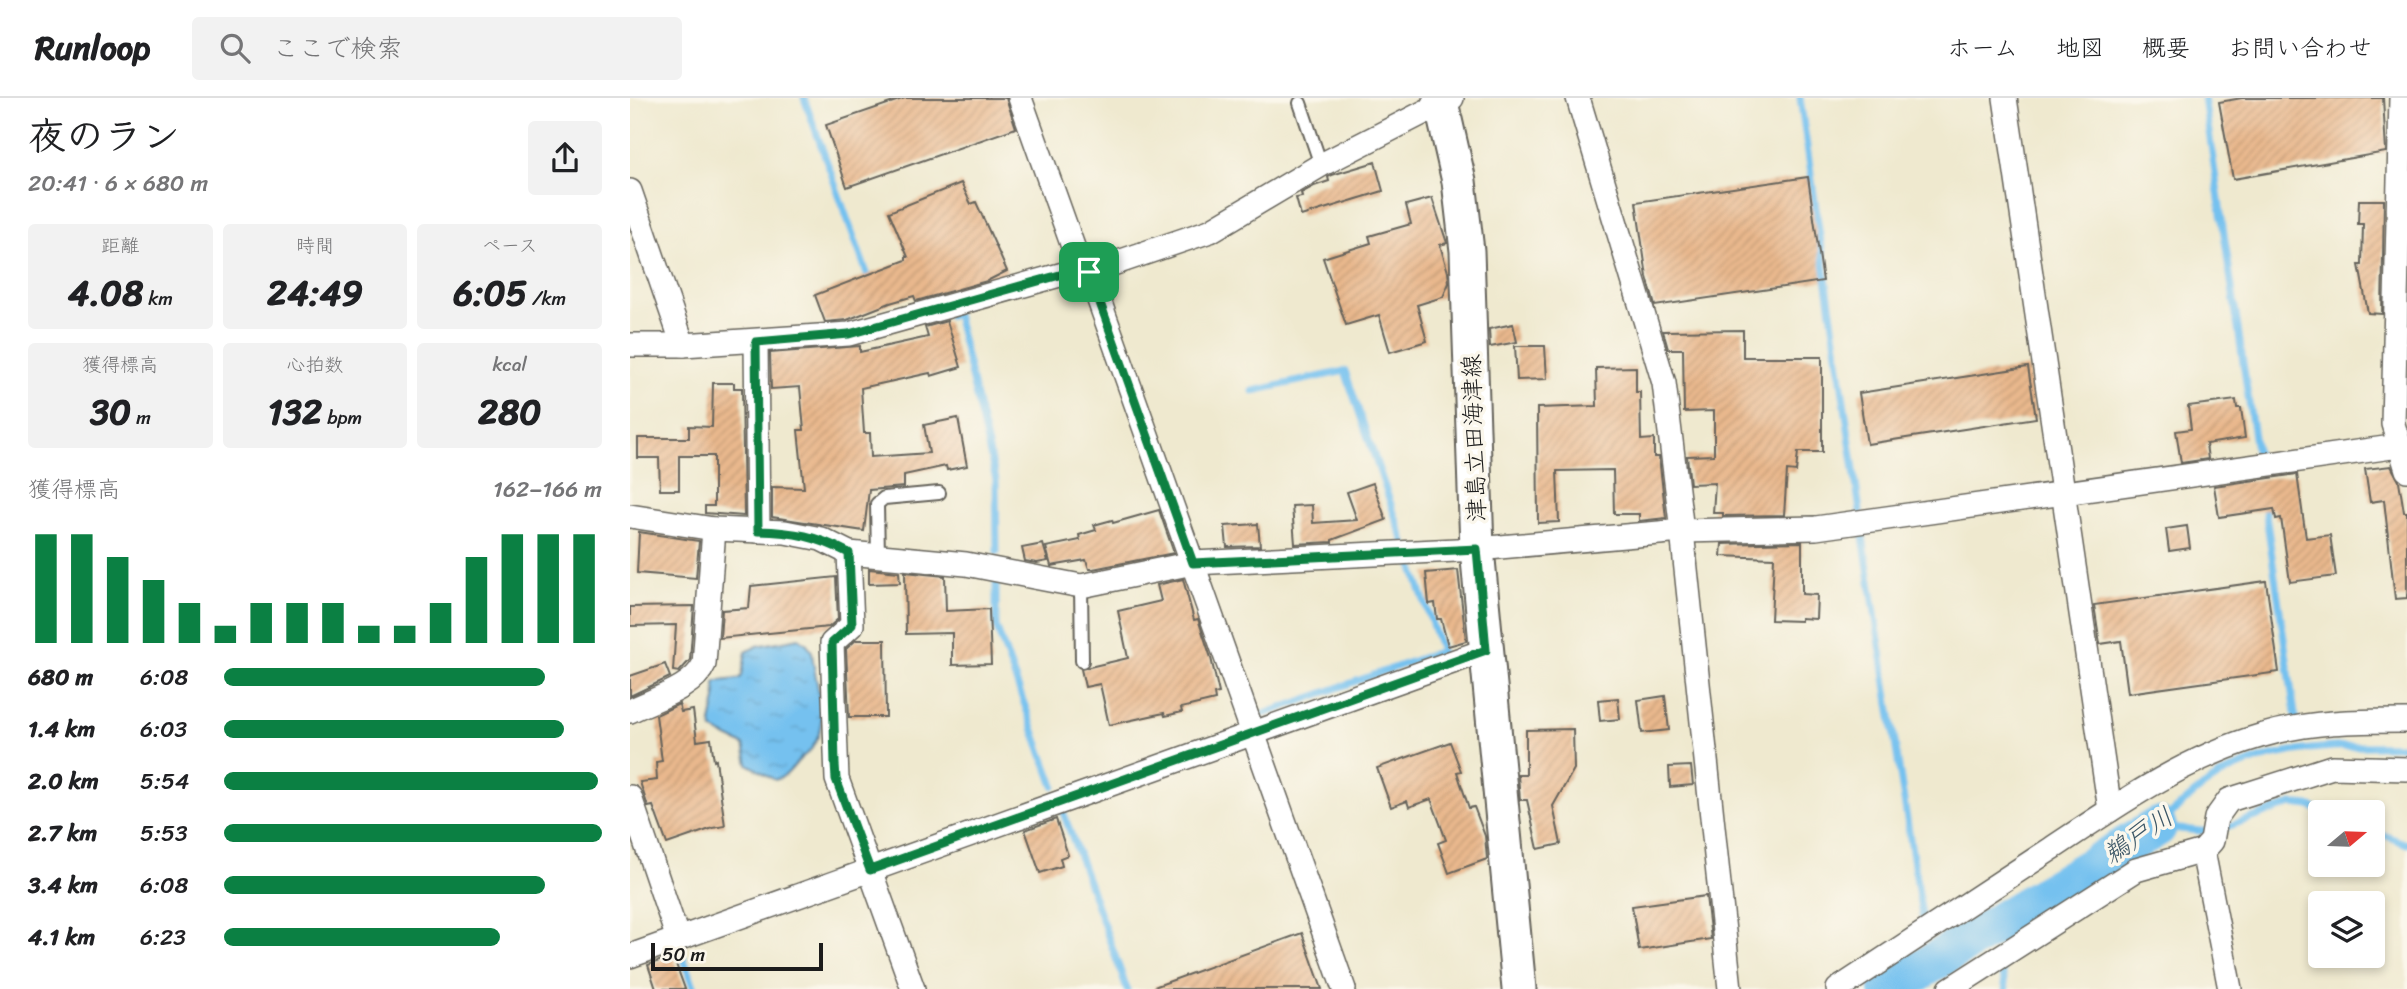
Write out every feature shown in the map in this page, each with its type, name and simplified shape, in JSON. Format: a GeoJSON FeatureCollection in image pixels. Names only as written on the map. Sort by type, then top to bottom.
{"type":"FeatureCollection","features":[{"type":"Feature","properties":{"kind":"main road","name":"津島立田海津線"},"geometry":{"type":"LineString","coordinates":[[1444,100],[1459,181],[1467,251],[1477,549],[1519,989]]}},
{"type":"Feature","properties":{"kind":"street"},"geometry":{"type":"LineString","coordinates":[[1020,98],[1193,563],[1344,989]]}},
{"type":"Feature","properties":{"kind":"street"},"geometry":{"type":"LineString","coordinates":[[1578,98],[1664,383],[1730,989]]}},
{"type":"Feature","properties":{"kind":"street"},"geometry":{"type":"LineString","coordinates":[[2005,98],[2110,810]]}},
{"type":"Feature","properties":{"kind":"street"},"geometry":{"type":"LineString","coordinates":[[2401,98],[2404,153],[2402,262],[2393,424],[2407,470]]}},
{"type":"Feature","properties":{"kind":"street"},"geometry":{"type":"LineString","coordinates":[[630,345],[756,342],[849,334],[1085,270],[1210,230],[1321,165],[1444,100]]}},
{"type":"Feature","properties":{"kind":"street"},"geometry":{"type":"LineString","coordinates":[[630,191],[683,345]]}},
{"type":"Feature","properties":{"kind":"street"},"geometry":{"type":"LineString","coordinates":[[756,342],[758,531]]}},
{"type":"Feature","properties":{"kind":"street"},"geometry":{"type":"LineString","coordinates":[[630,516],[715,529],[785,532],[821,539],[849,553],[966,564],[1081,586],[1193,563],[1477,549],[1682,531],[1816,528],[2399,446]]}},
{"type":"Feature","properties":{"kind":"street"},"geometry":{"type":"LineString","coordinates":[[630,711],[700,673],[704,664],[715,529]]}},
{"type":"Feature","properties":{"kind":"street"},"geometry":{"type":"LineString","coordinates":[[849,553],[852,625],[832,643],[836,779],[913,989]]}},
{"type":"Feature","properties":{"kind":"street"},"geometry":{"type":"LineString","coordinates":[[630,956],[1486,650]]}},
{"type":"Feature","properties":{"kind":"street"},"geometry":{"type":"LineString","coordinates":[[1838,989],[2110,810],[2194,762],[2262,735],[2312,724],[2345,720],[2407,721]]}},
{"type":"Feature","properties":{"kind":"street"},"geometry":{"type":"LineString","coordinates":[[2230,989],[2207,846],[2216,818],[2229,800],[2332,768],[2407,769]]}},
{"type":"Feature","properties":{"kind":"street"},"geometry":{"type":"LineString","coordinates":[[630,797],[678,939]]}},
{"type":"Feature","properties":{"kind":"street"},"geometry":{"type":"LineString","coordinates":[[1950,989],[2136,870],[2207,846]]}},
{"type":"Feature","properties":{"kind":"lane"},"geometry":{"type":"LineString","coordinates":[[1300,103],[1321,165]]}},
{"type":"Feature","properties":{"kind":"lane"},"geometry":{"type":"LineString","coordinates":[[878,556],[877,504],[884,498],[939,493]]}},
{"type":"Feature","properties":{"kind":"lane"},"geometry":{"type":"LineString","coordinates":[[1081,586],[1082,662]]}},
{"type":"Feature","properties":{"kind":"water"},"geometry":{"type":"Polygon","coordinates":[[[799,638],[812,652],[821,726],[811,750],[786,774],[775,780],[748,764],[744,745],[713,730],[711,723],[716,699],[715,683],[739,679],[742,676],[746,652],[757,646],[799,638]]]}},
{"type":"Feature","properties":{"kind":"building"},"geometry":{"type":"Polygon","coordinates":[[[905,98],[1006,98],[1016,128],[847,187],[826,125],[905,98]]]}},
{"type":"Feature","properties":{"kind":"building"},"geometry":{"type":"Polygon","coordinates":[[[2242,98],[2383,98],[2386,152],[2233,179],[2219,102],[2242,98]]]}},
{"type":"Feature","properties":{"kind":"building"},"geometry":{"type":"Polygon","coordinates":[[[1375,162],[1383,191],[1301,216],[1296,198],[1302,197],[1301,193],[1329,181],[1328,177],[1332,175],[1375,162]]]}},
{"type":"Feature","properties":{"kind":"building"},"geometry":{"type":"Polygon","coordinates":[[[1808,177],[1823,281],[1655,306],[1647,277],[1636,202],[1808,177]]]}},
{"type":"Feature","properties":{"kind":"building"},"geometry":{"type":"Polygon","coordinates":[[[961,183],[971,204],[976,202],[1007,271],[987,281],[916,301],[914,296],[847,320],[825,322],[815,295],[908,257],[889,212],[961,183]]]}},
{"type":"Feature","properties":{"kind":"building"},"geometry":{"type":"Polygon","coordinates":[[[1432,198],[1447,243],[1440,245],[1449,283],[1443,297],[1417,305],[1427,341],[1390,352],[1379,315],[1346,325],[1323,258],[1371,243],[1369,236],[1411,224],[1406,205],[1432,198]]]}},
{"type":"Feature","properties":{"kind":"building"},"geometry":{"type":"Polygon","coordinates":[[[2359,200],[2384,200],[2382,314],[2368,313],[2359,265],[2362,265],[2363,224],[2358,224],[2359,200]]]}},
{"type":"Feature","properties":{"kind":"building"},"geometry":{"type":"Polygon","coordinates":[[[947,321],[961,367],[931,376],[930,373],[861,388],[864,433],[870,433],[871,457],[929,453],[924,425],[958,418],[967,466],[947,470],[946,466],[904,475],[904,487],[869,490],[864,531],[772,517],[772,487],[804,488],[798,430],[804,430],[800,387],[771,389],[770,353],[860,346],[860,352],[928,337],[925,327],[947,321]]]}},
{"type":"Feature","properties":{"kind":"building"},"geometry":{"type":"Polygon","coordinates":[[[1513,324],[1517,342],[1490,347],[1489,329],[1513,324]]]}},
{"type":"Feature","properties":{"kind":"building"},"geometry":{"type":"Polygon","coordinates":[[[1743,330],[1743,357],[1822,357],[1822,452],[1798,452],[1796,472],[1787,471],[1784,515],[1723,516],[1723,513],[1713,513],[1715,483],[1690,484],[1687,456],[1714,455],[1714,411],[1684,412],[1683,349],[1668,349],[1663,331],[1743,330]]]}},
{"type":"Feature","properties":{"kind":"building"},"geometry":{"type":"Polygon","coordinates":[[[1515,346],[1545,346],[1547,379],[1517,380],[1515,346]]]}},
{"type":"Feature","properties":{"kind":"building"},"geometry":{"type":"Polygon","coordinates":[[[1636,367],[1636,392],[1640,392],[1641,440],[1654,439],[1654,457],[1659,457],[1666,518],[1639,521],[1639,514],[1614,514],[1613,470],[1557,471],[1559,522],[1538,523],[1537,408],[1597,406],[1596,368],[1636,367]]]}},
{"type":"Feature","properties":{"kind":"building"},"geometry":{"type":"Polygon","coordinates":[[[2028,367],[2036,418],[1867,444],[1859,393],[2028,367]]]}},
{"type":"Feature","properties":{"kind":"building"},"geometry":{"type":"Polygon","coordinates":[[[713,383],[734,383],[734,388],[742,388],[744,516],[705,513],[705,506],[714,506],[714,456],[679,456],[679,490],[660,490],[659,458],[638,458],[638,438],[689,438],[689,426],[712,427],[713,383]]]}},
{"type":"Feature","properties":{"kind":"building"},"geometry":{"type":"Polygon","coordinates":[[[2236,400],[2237,408],[2241,408],[2245,438],[2206,444],[2208,459],[2181,463],[2176,431],[2191,429],[2188,406],[2236,400]]]}},
{"type":"Feature","properties":{"kind":"building"},"geometry":{"type":"Polygon","coordinates":[[[2391,466],[2399,481],[2404,512],[2407,512],[2407,598],[2395,599],[2384,500],[2370,502],[2365,469],[2391,466]]]}},
{"type":"Feature","properties":{"kind":"building"},"geometry":{"type":"Polygon","coordinates":[[[2297,474],[2306,538],[2330,535],[2336,576],[2290,582],[2281,518],[2276,519],[2274,509],[2219,517],[2214,486],[2297,474]]]}},
{"type":"Feature","properties":{"kind":"building"},"geometry":{"type":"Polygon","coordinates":[[[1373,483],[1386,520],[1332,542],[1295,544],[1292,506],[1312,505],[1313,523],[1357,520],[1347,492],[1373,483]]]}},
{"type":"Feature","properties":{"kind":"building"},"geometry":{"type":"Polygon","coordinates":[[[1159,510],[1174,553],[1093,569],[1089,569],[1086,560],[1051,566],[1046,547],[1080,540],[1079,535],[1096,530],[1094,525],[1112,520],[1113,523],[1159,510]]]}},
{"type":"Feature","properties":{"kind":"building"},"geometry":{"type":"Polygon","coordinates":[[[1258,524],[1260,546],[1227,547],[1225,526],[1258,524]]]}},
{"type":"Feature","properties":{"kind":"building"},"geometry":{"type":"Polygon","coordinates":[[[2187,526],[2190,548],[2169,551],[2166,529],[2187,526]]]}},
{"type":"Feature","properties":{"kind":"building"},"geometry":{"type":"Polygon","coordinates":[[[639,532],[699,541],[696,578],[637,573],[639,532]]]}},
{"type":"Feature","properties":{"kind":"building"},"geometry":{"type":"Polygon","coordinates":[[[1802,542],[1802,594],[1817,595],[1816,619],[1771,620],[1774,558],[1721,556],[1722,544],[1802,542]]]}},
{"type":"Feature","properties":{"kind":"building"},"geometry":{"type":"Polygon","coordinates":[[[1043,544],[1048,561],[1025,561],[1022,548],[1043,544]]]}},
{"type":"Feature","properties":{"kind":"building"},"geometry":{"type":"Polygon","coordinates":[[[869,569],[899,572],[900,583],[869,584],[869,569]]]}},
{"type":"Feature","properties":{"kind":"building"},"geometry":{"type":"Polygon","coordinates":[[[1458,570],[1466,641],[1448,646],[1441,619],[1437,619],[1435,603],[1429,604],[1426,573],[1458,570]]]}},
{"type":"Feature","properties":{"kind":"building"},"geometry":{"type":"Polygon","coordinates":[[[905,572],[945,576],[946,611],[989,609],[991,664],[952,665],[952,633],[906,634],[905,572]]]}},
{"type":"Feature","properties":{"kind":"building"},"geometry":{"type":"Polygon","coordinates":[[[836,577],[838,619],[829,627],[720,638],[722,610],[749,608],[751,586],[836,577]]]}},
{"type":"Feature","properties":{"kind":"building"},"geometry":{"type":"Polygon","coordinates":[[[1183,579],[1194,620],[1198,619],[1211,658],[1219,693],[1214,694],[1215,700],[1181,708],[1182,712],[1165,716],[1164,713],[1109,725],[1100,684],[1085,687],[1081,669],[1128,658],[1118,611],[1161,601],[1157,585],[1183,579]]]}},
{"type":"Feature","properties":{"kind":"building"},"geometry":{"type":"Polygon","coordinates":[[[2266,581],[2279,672],[2128,693],[2121,641],[2100,644],[2094,605],[2266,581]]]}},
{"type":"Feature","properties":{"kind":"building"},"geometry":{"type":"Polygon","coordinates":[[[694,606],[690,660],[679,672],[673,671],[676,625],[630,626],[630,607],[694,606]]]}},
{"type":"Feature","properties":{"kind":"building"},"geometry":{"type":"Polygon","coordinates":[[[856,640],[885,640],[886,717],[849,717],[846,649],[856,640]]]}},
{"type":"Feature","properties":{"kind":"building"},"geometry":{"type":"Polygon","coordinates":[[[665,664],[670,677],[630,696],[630,676],[665,664]]]}},
{"type":"Feature","properties":{"kind":"building"},"geometry":{"type":"Polygon","coordinates":[[[1665,696],[1669,730],[1642,733],[1638,700],[1665,696]]]}},
{"type":"Feature","properties":{"kind":"building"},"geometry":{"type":"Polygon","coordinates":[[[1618,698],[1620,719],[1600,721],[1598,700],[1618,698]]]}},
{"type":"Feature","properties":{"kind":"building"},"geometry":{"type":"Polygon","coordinates":[[[679,704],[681,712],[693,710],[697,741],[711,739],[725,826],[667,844],[653,806],[648,807],[640,782],[657,780],[656,762],[662,761],[656,715],[679,704]]]}},
{"type":"Feature","properties":{"kind":"building"},"geometry":{"type":"Polygon","coordinates":[[[1573,729],[1574,769],[1553,806],[1561,844],[1538,849],[1527,800],[1520,800],[1518,775],[1526,775],[1526,730],[1573,729]]]}},
{"type":"Feature","properties":{"kind":"building"},"geometry":{"type":"Polygon","coordinates":[[[1450,742],[1461,771],[1457,772],[1469,808],[1474,807],[1485,836],[1487,859],[1449,873],[1438,843],[1446,840],[1431,799],[1409,807],[1407,801],[1391,807],[1377,768],[1450,742]]]}},
{"type":"Feature","properties":{"kind":"building"},"geometry":{"type":"Polygon","coordinates":[[[1691,766],[1693,785],[1670,787],[1669,767],[1691,766]]]}},
{"type":"Feature","properties":{"kind":"building"},"geometry":{"type":"Polygon","coordinates":[[[1056,819],[1068,855],[1060,858],[1062,866],[1040,873],[1025,830],[1056,819]]]}},
{"type":"Feature","properties":{"kind":"building"},"geometry":{"type":"Polygon","coordinates":[[[1706,896],[1711,939],[1639,950],[1632,906],[1706,896]]]}},
{"type":"Feature","properties":{"kind":"building"},"geometry":{"type":"Polygon","coordinates":[[[1302,933],[1322,989],[1154,989],[1154,987],[1302,933]]]}},
{"type":"Feature","properties":{"kind":"building"},"geometry":{"type":"Polygon","coordinates":[[[673,956],[685,989],[656,989],[648,965],[673,956]]]}},
{"type":"Feature","properties":{"kind":"waterway"},"geometry":{"type":"LineString","coordinates":[[804,98],[870,282]]}},
{"type":"Feature","properties":{"kind":"waterway"},"geometry":{"type":"LineString","coordinates":[[1800,98],[1860,511]]}},
{"type":"Feature","properties":{"kind":"waterway"},"geometry":{"type":"LineString","coordinates":[[2204,98],[2257,457]]}},
{"type":"Feature","properties":{"kind":"waterway"},"geometry":{"type":"LineString","coordinates":[[950,316],[956,314],[996,480],[997,552]]}},
{"type":"Feature","properties":{"kind":"waterway"},"geometry":{"type":"LineString","coordinates":[[1253,391],[1345,371],[1404,542]]}},
{"type":"Feature","properties":{"kind":"waterway"},"geometry":{"type":"LineString","coordinates":[[2264,501],[2296,721]]}},
{"type":"Feature","properties":{"kind":"waterway"},"geometry":{"type":"LineString","coordinates":[[1862,530],[1923,922]]}},
{"type":"Feature","properties":{"kind":"waterway"},"geometry":{"type":"LineString","coordinates":[[1264,714],[1441,651],[1411,562]]}},
{"type":"Feature","properties":{"kind":"waterway"},"geometry":{"type":"LineString","coordinates":[[996,582],[996,626],[1054,786]]}},
{"type":"Feature","properties":{"kind":"waterway","name":"鵜戸川"},"geometry":{"type":"LineString","coordinates":[[2157,827],[2210,782],[2255,761],[2279,754],[2331,747],[2407,746]]}},
{"type":"Feature","properties":{"kind":"waterway"},"geometry":{"type":"LineString","coordinates":[[2157,827],[2212,832],[2292,804],[2308,806]]}},
{"type":"Feature","properties":{"kind":"waterway"},"geometry":{"type":"LineString","coordinates":[[1062,809],[1127,989]]}},
{"type":"Feature","properties":{"kind":"waterway","name":"鵜戸川"},"geometry":{"type":"LineString","coordinates":[[1889,989],[2157,827]]}},
{"type":"Feature","properties":{"kind":"waterway"},"geometry":{"type":"LineString","coordinates":[[2385,836],[2407,844]]}},
{"type":"Feature","properties":{"kind":"waterway"},"geometry":{"type":"LineString","coordinates":[[680,949],[695,989]]}},
{"type":"Feature","properties":{"kind":"waterway"},"geometry":{"type":"LineString","coordinates":[[1930,952],[1934,960]]}},
{"type":"Feature","properties":{"kind":"waterway"},"geometry":{"type":"LineString","coordinates":[[2002,971],[2006,989]]}},
{"type":"Feature","properties":{"kind":"route"},"geometry":{"type":"LineString","coordinates":[[1081,269],[1089,272],[1193,563],[1477,549],[1486,650],[870,870],[836,779],[835,764],[832,643],[852,625],[849,553],[821,539],[785,532],[758,531],[756,342],[849,334],[1081,269]]}}]}
